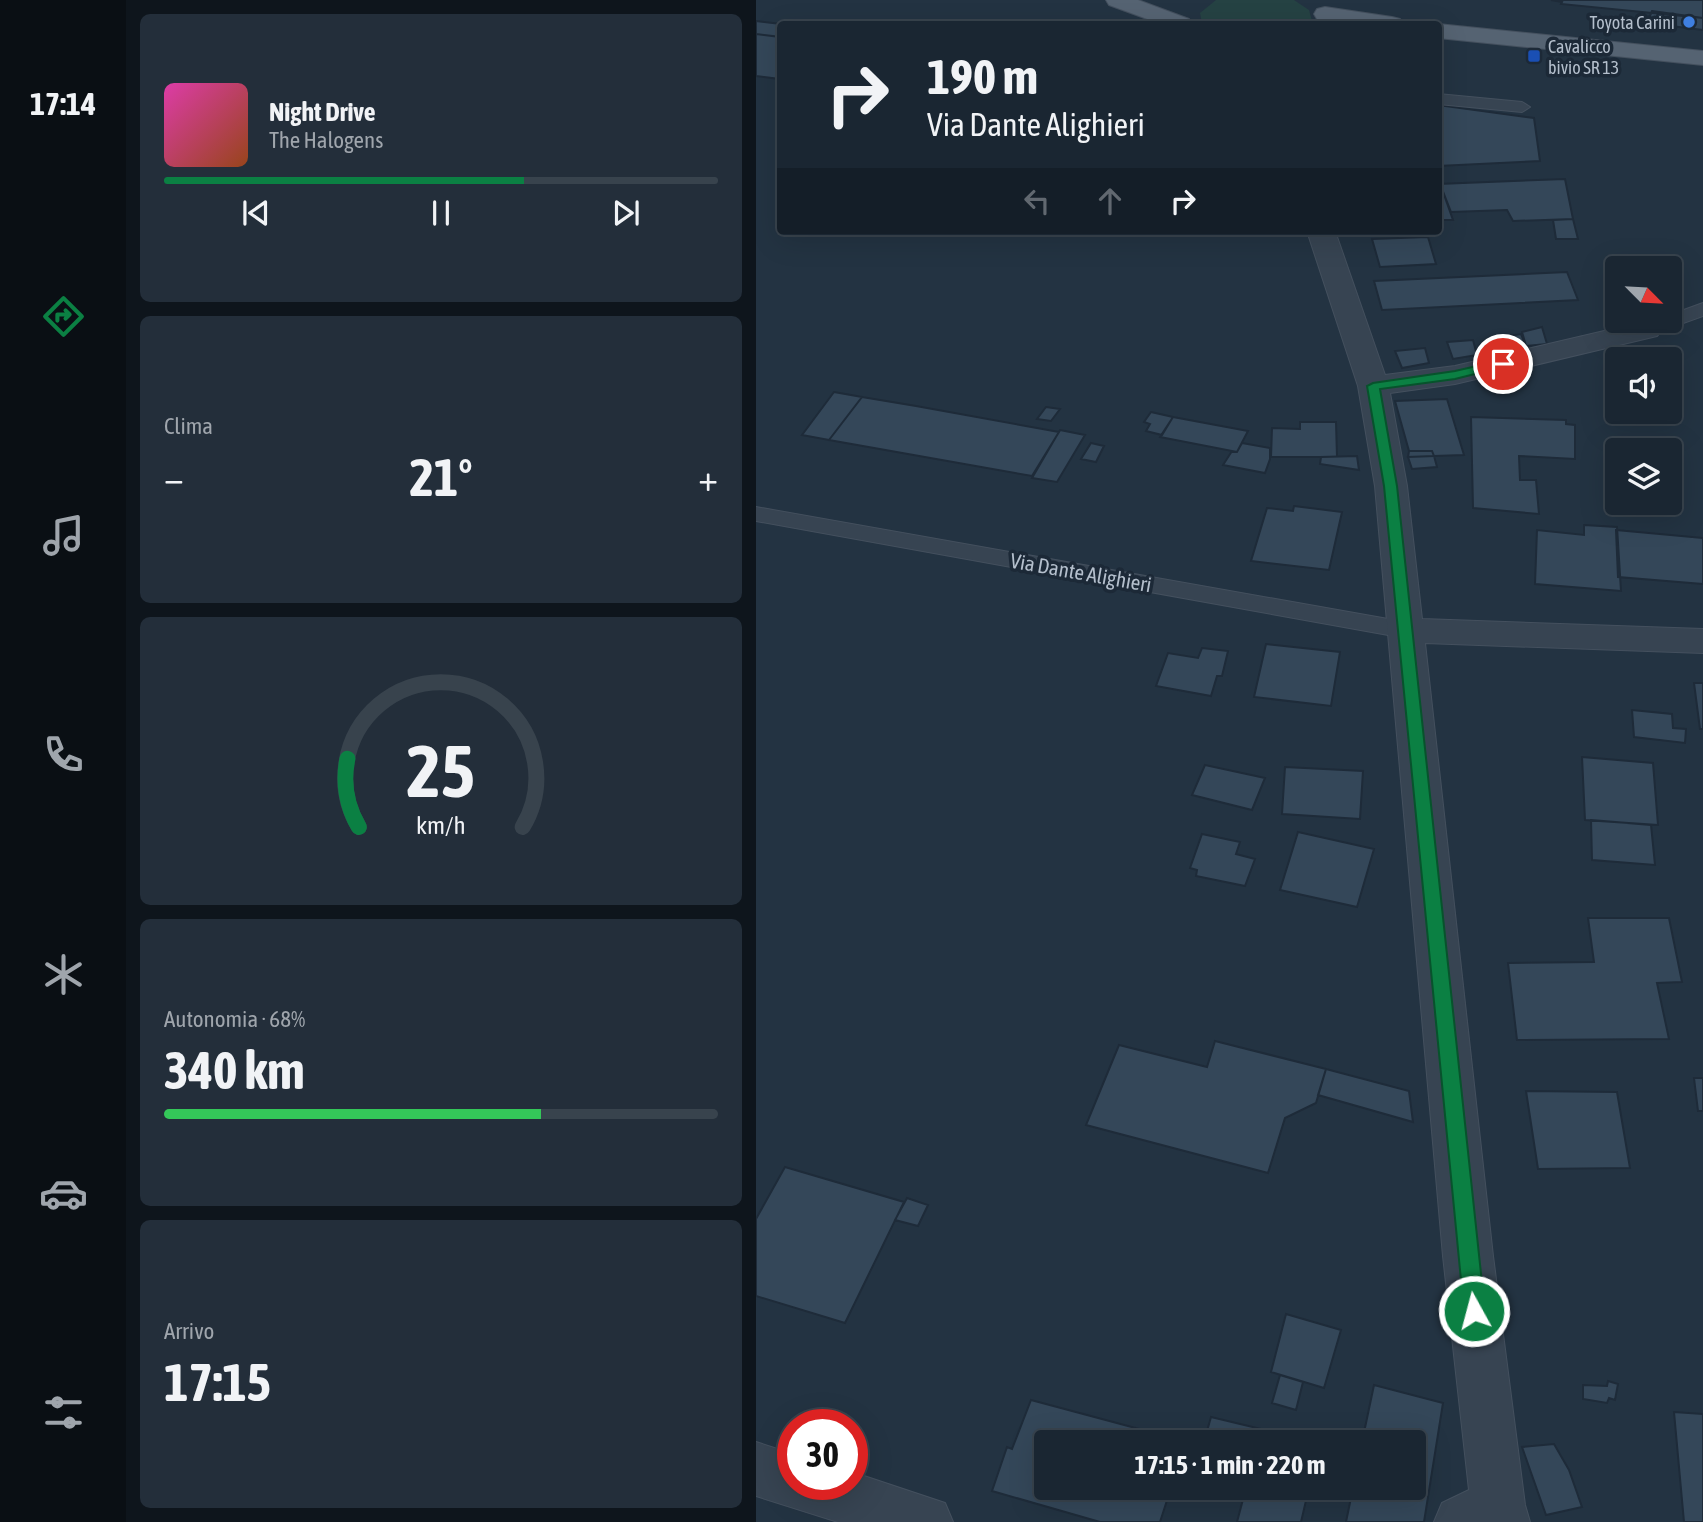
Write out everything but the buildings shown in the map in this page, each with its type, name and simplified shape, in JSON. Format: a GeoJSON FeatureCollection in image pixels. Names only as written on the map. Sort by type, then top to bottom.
{"type":"FeatureCollection","features":[{"type":"Feature","properties":{"kind":"main road"},"geometry":{"type":"LineString","coordinates":[[1117,0],[1184,18]]}},
{"type":"Feature","properties":{"kind":"main road"},"geometry":{"type":"LineString","coordinates":[[1320,13],[1372,21]]}},
{"type":"Feature","properties":{"kind":"main road"},"geometry":{"type":"LineString","coordinates":[[1443,32],[1703,58]]}},
{"type":"Feature","properties":{"kind":"street"},"geometry":{"type":"LineString","coordinates":[[1322,235],[1373,386],[1391,486],[1468,1256],[1487,1516]]}},
{"type":"Feature","properties":{"kind":"street"},"geometry":{"type":"LineString","coordinates":[[1373,386],[1455,375],[1634,333]]}},
{"type":"Feature","properties":{"kind":"street","name":"Via Dante Alighieri"},"geometry":{"type":"LineString","coordinates":[[1405,630],[1703,641]]}},
{"type":"Feature","properties":{"kind":"street"},"geometry":{"type":"LineString","coordinates":[[756,1469],[777,1476]]}},
{"type":"Feature","properties":{"kind":"street"},"geometry":{"type":"LineString","coordinates":[[855,1500],[926,1522]]}},
{"type":"Feature","properties":{"kind":"lane"},"geometry":{"type":"LineString","coordinates":[[1442,99],[1522,107]]}},
{"type":"Feature","properties":{"kind":"lane"},"geometry":{"type":"LineString","coordinates":[[1682,317],[1703,309]]}},
{"type":"Feature","properties":{"kind":"lane","name":"Via Dante Alighieri"},"geometry":{"type":"LineString","coordinates":[[757,513],[1405,630]]}},
{"type":"Feature","properties":{"kind":"green space"},"geometry":{"type":"Polygon","coordinates":[[[1216,0],[1294,0],[1309,10],[1312,21],[1201,21],[1200,13],[1216,0]]]}},
{"type":"Feature","properties":{"kind":"place","name":"Toyota Carini"},"geometry":{"type":"Point","coordinates":[1689,22]}},
{"type":"Feature","properties":{"kind":"place","name":"Cavalicco bivio SR 13"},"geometry":{"type":"Point","coordinates":[1534,56]}},
{"type":"Feature","properties":{"kind":"route"},"geometry":{"type":"LineString","coordinates":[[1474,1311],[1391,486],[1373,386],[1455,375],[1503,364]]}}]}
